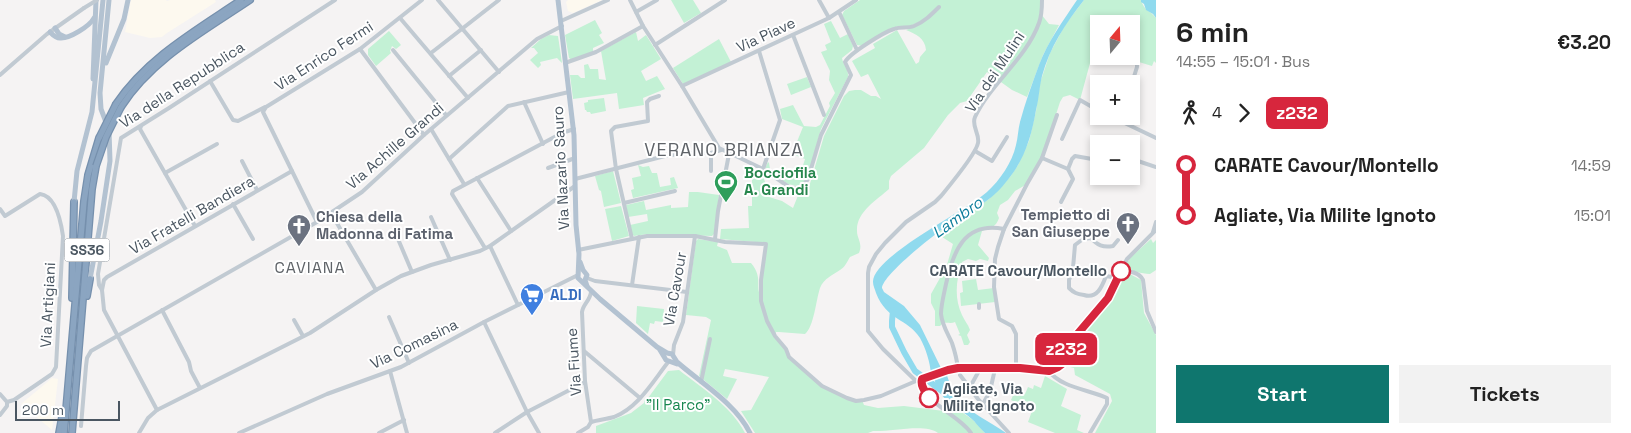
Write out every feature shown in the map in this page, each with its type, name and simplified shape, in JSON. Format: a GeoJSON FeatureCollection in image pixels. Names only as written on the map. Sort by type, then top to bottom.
{"type":"FeatureCollection","features":[{"type":"Feature","properties":{"kind":"highway","name":"SS36"},"geometry":{"type":"LineString","coordinates":[[64,433],[86,183],[99,138],[131,84],[157,58],[241,0]]}},
{"type":"Feature","properties":{"kind":"highway","name":"SS36"},"geometry":{"type":"LineString","coordinates":[[72,433],[92,189],[96,166],[118,106],[157,66],[250,0]]}},
{"type":"Feature","properties":{"kind":"highway","name":"SS36"},"geometry":{"type":"LineString","coordinates":[[73,328],[74,202]]}},
{"type":"Feature","properties":{"kind":"highway","name":"SS36"},"geometry":{"type":"LineString","coordinates":[[80,335],[90,279]]}},
{"type":"Feature","properties":{"kind":"highway"},"geometry":{"type":"LineString","coordinates":[[76,385],[78,391],[76,433]]}},
{"type":"Feature","properties":{"kind":"highway"},"geometry":{"type":"LineString","coordinates":[[59,433],[66,398]]}},
{"type":"Feature","properties":{"kind":"main road"},"geometry":{"type":"LineString","coordinates":[[94,93],[92,70],[96,0]]}},
{"type":"Feature","properties":{"kind":"main road","name":"SS36"},"geometry":{"type":"LineString","coordinates":[[74,202],[77,171],[92,112],[103,0]]}},
{"type":"Feature","properties":{"kind":"main road","name":"SS36"},"geometry":{"type":"LineString","coordinates":[[90,279],[110,161],[108,130],[100,102],[109,0]]}},
{"type":"Feature","properties":{"kind":"main road"},"geometry":{"type":"LineString","coordinates":[[102,73],[124,19],[128,0]]}},
{"type":"Feature","properties":{"kind":"main road","name":"Via Nazario Sauro"},"geometry":{"type":"LineString","coordinates":[[558,0],[574,129],[578,252],[582,277]]}},
{"type":"Feature","properties":{"kind":"main road"},"geometry":{"type":"LineString","coordinates":[[50,32],[56,37],[66,37],[81,30],[95,18]]}},
{"type":"Feature","properties":{"kind":"main road"},"geometry":{"type":"LineString","coordinates":[[55,28],[59,34],[66,37]]}},
{"type":"Feature","properties":{"kind":"main road"},"geometry":{"type":"LineString","coordinates":[[81,30],[88,30],[94,36]]}},
{"type":"Feature","properties":{"kind":"main road"},"geometry":{"type":"LineString","coordinates":[[582,277],[590,290],[600,299],[730,406],[743,420],[750,433]]}},
{"type":"Feature","properties":{"kind":"street"},"geometry":{"type":"LineString","coordinates":[[0,75],[55,28],[96,0]]}},
{"type":"Feature","properties":{"kind":"street","name":"Via della Repubblica"},"geometry":{"type":"LineString","coordinates":[[102,290],[98,280],[99,264],[115,178],[120,139],[335,0]]}},
{"type":"Feature","properties":{"kind":"street","name":"Via Enrico Fermi"},"geometry":{"type":"LineString","coordinates":[[292,171],[263,112],[266,107],[360,50],[422,0]]}},
{"type":"Feature","properties":{"kind":"street"},"geometry":{"type":"LineString","coordinates":[[438,0],[499,72]]}},
{"type":"Feature","properties":{"kind":"street"},"geometry":{"type":"LineString","coordinates":[[431,53],[499,0]]}},
{"type":"Feature","properties":{"kind":"street","name":"Via Achille Grandi"},"geometry":{"type":"LineString","coordinates":[[81,426],[87,358],[94,349],[331,213],[372,184],[430,129],[537,39],[561,24],[608,0]]}},
{"type":"Feature","properties":{"kind":"street"},"geometry":{"type":"LineString","coordinates":[[630,0],[643,26],[721,150],[763,169],[789,186],[796,188],[802,187],[808,179],[822,133],[851,75],[845,62],[847,58],[893,29],[908,28],[924,21],[938,7]]}},
{"type":"Feature","properties":{"kind":"street"},"geometry":{"type":"LineString","coordinates":[[636,12],[657,0]]}},
{"type":"Feature","properties":{"kind":"street"},"geometry":{"type":"LineString","coordinates":[[655,45],[725,0]]}},
{"type":"Feature","properties":{"kind":"street"},"geometry":{"type":"LineString","coordinates":[[819,0],[830,18]]}},
{"type":"Feature","properties":{"kind":"street","name":"Via Piave"},"geometry":{"type":"LineString","coordinates":[[682,86],[830,18],[856,0]]}},
{"type":"Feature","properties":{"kind":"street","name":"Via dei Mulini"},"geometry":{"type":"LineString","coordinates":[[975,151],[979,141],[974,124],[975,117],[1032,37],[1040,19],[1042,0]]}},
{"type":"Feature","properties":{"kind":"street"},"geometry":{"type":"LineString","coordinates":[[839,12],[857,50]]}},
{"type":"Feature","properties":{"kind":"street"},"geometry":{"type":"LineString","coordinates":[[400,18],[468,98]]}},
{"type":"Feature","properties":{"kind":"street"},"geometry":{"type":"LineString","coordinates":[[565,63],[596,52],[643,26]]}},
{"type":"Feature","properties":{"kind":"street"},"geometry":{"type":"LineString","coordinates":[[545,34],[555,33],[562,35]]}},
{"type":"Feature","properties":{"kind":"street"},"geometry":{"type":"LineString","coordinates":[[793,35],[824,116]]}},
{"type":"Feature","properties":{"kind":"street"},"geometry":{"type":"LineString","coordinates":[[360,50],[424,135]]}},
{"type":"Feature","properties":{"kind":"street"},"geometry":{"type":"LineString","coordinates":[[393,50],[446,115]]}},
{"type":"Feature","properties":{"kind":"street"},"geometry":{"type":"LineString","coordinates":[[449,76],[480,50]]}},
{"type":"Feature","properties":{"kind":"street"},"geometry":{"type":"LineString","coordinates":[[759,51],[780,120],[763,169]]}},
{"type":"Feature","properties":{"kind":"street"},"geometry":{"type":"LineString","coordinates":[[210,81],[234,120],[238,121],[266,107]]}},
{"type":"Feature","properties":{"kind":"street"},"geometry":{"type":"LineString","coordinates":[[449,160],[508,106],[569,92]]}},
{"type":"Feature","properties":{"kind":"street"},"geometry":{"type":"LineString","coordinates":[[632,239],[616,169],[610,131],[648,121],[647,102],[659,96]]}},
{"type":"Feature","properties":{"kind":"street"},"geometry":{"type":"LineString","coordinates":[[1062,139],[1080,100],[1090,105]]}},
{"type":"Feature","properties":{"kind":"street"},"geometry":{"type":"LineString","coordinates":[[524,102],[543,144]]}},
{"type":"Feature","properties":{"kind":"street"},"geometry":{"type":"LineString","coordinates":[[1016,368],[1016,334],[1012,326],[999,319],[994,286],[995,259],[1004,229],[1042,158],[1057,115]]}},
{"type":"Feature","properties":{"kind":"street"},"geometry":{"type":"LineString","coordinates":[[1129,125],[1156,138]]}},
{"type":"Feature","properties":{"kind":"street"},"geometry":{"type":"LineString","coordinates":[[141,126],[140,129],[195,226]]}},
{"type":"Feature","properties":{"kind":"street"},"geometry":{"type":"LineString","coordinates":[[430,129],[464,184]]}},
{"type":"Feature","properties":{"kind":"street"},"geometry":{"type":"LineString","coordinates":[[485,248],[452,194],[454,190],[574,129]]}},
{"type":"Feature","properties":{"kind":"street"},"geometry":{"type":"LineString","coordinates":[[916,381],[868,331],[869,267],[885,243],[906,222],[935,202],[975,151],[992,162],[1007,136]]}},
{"type":"Feature","properties":{"kind":"street"},"geometry":{"type":"LineString","coordinates":[[164,173],[216,144]]}},
{"type":"Feature","properties":{"kind":"street"},"geometry":{"type":"LineString","coordinates":[[139,433],[148,418],[157,410],[303,336],[376,290],[412,272],[490,246],[575,183],[616,169],[665,156],[685,153],[711,153],[721,150]]}},
{"type":"Feature","properties":{"kind":"street"},"geometry":{"type":"LineString","coordinates":[[710,171],[711,153]]}},
{"type":"Feature","properties":{"kind":"street"},"geometry":{"type":"LineString","coordinates":[[715,239],[729,154]]}},
{"type":"Feature","properties":{"kind":"street"},"geometry":{"type":"LineString","coordinates":[[1068,168],[1075,156],[1090,159]]}},
{"type":"Feature","properties":{"kind":"street"},"geometry":{"type":"LineString","coordinates":[[548,168],[575,158]]}},
{"type":"Feature","properties":{"kind":"street"},"geometry":{"type":"LineString","coordinates":[[1042,158],[1068,168],[1073,179],[1061,202]]}},
{"type":"Feature","properties":{"kind":"street"},"geometry":{"type":"LineString","coordinates":[[242,161],[257,190]]}},
{"type":"Feature","properties":{"kind":"street"},"geometry":{"type":"LineString","coordinates":[[1140,162],[1156,167]]}},
{"type":"Feature","properties":{"kind":"street"},"geometry":{"type":"LineString","coordinates":[[292,171],[317,222]]}},
{"type":"Feature","properties":{"kind":"street","name":"Via Fratelli Bandiera"},"geometry":{"type":"LineString","coordinates":[[107,277],[292,171]]}},
{"type":"Feature","properties":{"kind":"street"},"geometry":{"type":"LineString","coordinates":[[477,178],[511,231]]}},
{"type":"Feature","properties":{"kind":"street"},"geometry":{"type":"LineString","coordinates":[[624,203],[675,191]]}},
{"type":"Feature","properties":{"kind":"street","name":"Via Artigiani"},"geometry":{"type":"LineString","coordinates":[[0,209],[6,216],[40,194],[46,195],[50,199],[61,223],[63,236],[56,367],[52,374],[14,400],[8,402]]}},
{"type":"Feature","properties":{"kind":"street"},"geometry":{"type":"LineString","coordinates":[[233,204],[253,239]]}},
{"type":"Feature","properties":{"kind":"street"},"geometry":{"type":"LineString","coordinates":[[331,213],[376,290]]}},
{"type":"Feature","properties":{"kind":"street"},"geometry":{"type":"LineString","coordinates":[[431,217],[450,260]]}},
{"type":"Feature","properties":{"kind":"street"},"geometry":{"type":"LineString","coordinates":[[1152,234],[1156,222]]}},
{"type":"Feature","properties":{"kind":"street"},"geometry":{"type":"LineString","coordinates":[[958,369],[952,344],[941,314],[948,272],[956,250],[968,235],[982,229],[1004,229]]}},
{"type":"Feature","properties":{"kind":"street"},"geometry":{"type":"LineString","coordinates":[[578,252],[648,236],[695,236],[725,242],[766,244],[761,291],[763,310],[775,336],[786,349],[789,357],[822,386],[856,401],[881,396],[945,371],[1016,368],[1049,371],[1058,367],[1062,364],[1069,344],[1108,298],[1131,254],[1156,230]]}},
{"type":"Feature","properties":{"kind":"street","name":"Via Cavour"},"geometry":{"type":"LineString","coordinates":[[640,398],[665,366],[682,325],[695,236]]}},
{"type":"Feature","properties":{"kind":"street"},"geometry":{"type":"LineString","coordinates":[[632,285],[638,237]]}},
{"type":"Feature","properties":{"kind":"street"},"geometry":{"type":"LineString","coordinates":[[1118,240],[1113,246],[1106,247],[1096,244],[1091,238],[1083,239],[1075,245],[1069,288],[1074,293],[1089,296],[1096,294],[1106,276],[1118,278]]}},
{"type":"Feature","properties":{"kind":"street"},"geometry":{"type":"LineString","coordinates":[[398,240],[412,272]]}},
{"type":"Feature","properties":{"kind":"street"},"geometry":{"type":"LineString","coordinates":[[490,246],[518,305]]}},
{"type":"Feature","properties":{"kind":"street"},"geometry":{"type":"LineString","coordinates":[[99,264],[102,273],[107,277],[104,280],[102,290],[104,310],[157,410]]}},
{"type":"Feature","properties":{"kind":"street"},"geometry":{"type":"LineString","coordinates":[[1121,271],[1136,273],[1143,280],[1146,306],[1156,332]]}},
{"type":"Feature","properties":{"kind":"street"},"geometry":{"type":"LineString","coordinates":[[582,277],[595,281],[687,292]]}},
{"type":"Feature","properties":{"kind":"street","name":"Via Comasina"},"geometry":{"type":"LineString","coordinates":[[239,433],[320,397],[410,362],[518,305],[569,281],[582,277]]}},
{"type":"Feature","properties":{"kind":"street","name":"Via Fiume"},"geometry":{"type":"LineString","coordinates":[[590,290],[588,303],[584,306],[582,312],[585,382],[591,422]]}},
{"type":"Feature","properties":{"kind":"street"},"geometry":{"type":"LineString","coordinates":[[588,303],[600,299]]}},
{"type":"Feature","properties":{"kind":"street"},"geometry":{"type":"LineString","coordinates":[[162,310],[200,388]]}},
{"type":"Feature","properties":{"kind":"street"},"geometry":{"type":"LineString","coordinates":[[389,317],[410,362]]}},
{"type":"Feature","properties":{"kind":"street"},"geometry":{"type":"LineString","coordinates":[[294,320],[303,336]]}},
{"type":"Feature","properties":{"kind":"street"},"geometry":{"type":"LineString","coordinates":[[484,322],[538,433]]}},
{"type":"Feature","properties":{"kind":"street"},"geometry":{"type":"LineString","coordinates":[[699,381],[710,339]]}},
{"type":"Feature","properties":{"kind":"street"},"geometry":{"type":"LineString","coordinates":[[578,433],[588,427],[591,422],[614,417],[631,407],[640,398],[584,351]]}},
{"type":"Feature","properties":{"kind":"street"},"geometry":{"type":"LineString","coordinates":[[970,387],[980,369]]}},
{"type":"Feature","properties":{"kind":"street"},"geometry":{"type":"LineString","coordinates":[[983,404],[990,391],[995,369]]}},
{"type":"Feature","properties":{"kind":"street"},"geometry":{"type":"LineString","coordinates":[[390,371],[408,433]]}},
{"type":"Feature","properties":{"kind":"street"},"geometry":{"type":"LineString","coordinates":[[1049,371],[1051,375],[1065,382],[1107,398],[1107,404],[1090,433]]}},
{"type":"Feature","properties":{"kind":"street"},"geometry":{"type":"LineString","coordinates":[[960,375],[1009,433]]}},
{"type":"Feature","properties":{"kind":"street"},"geometry":{"type":"LineString","coordinates":[[922,379],[921,382],[925,392],[931,400],[965,425],[971,433]]}},
{"type":"Feature","properties":{"kind":"street"},"geometry":{"type":"LineString","coordinates":[[495,433],[527,412],[585,382]]}},
{"type":"Feature","properties":{"kind":"street"},"geometry":{"type":"LineString","coordinates":[[0,394],[8,402],[1,413]]}},
{"type":"Feature","properties":{"kind":"street"},"geometry":{"type":"LineString","coordinates":[[379,433],[404,420]]}},
{"type":"Feature","properties":{"kind":"shaded area"},"geometry":{"type":"Polygon","coordinates":[[[131,0],[215,0],[216,2],[162,37],[150,38],[125,32],[131,0]]]}},
{"type":"Feature","properties":{"kind":"shaded area"},"geometry":{"type":"Polygon","coordinates":[[[568,0],[602,0],[573,13],[568,11],[566,2],[568,0]]]}},
{"type":"Feature","properties":{"kind":"shaded area"},"geometry":{"type":"Polygon","coordinates":[[[52,378],[58,379],[52,430],[21,404],[52,378]]]}},
{"type":"Feature","properties":{"kind":"green space"},"geometry":{"type":"Polygon","coordinates":[[[671,0],[693,0],[701,13],[684,23],[671,0]]]}},
{"type":"Feature","properties":{"kind":"green space"},"geometry":{"type":"Polygon","coordinates":[[[860,0],[1042,0],[1041,14],[1049,24],[1059,25],[1043,55],[1027,97],[1012,90],[987,72],[967,101],[960,103],[948,115],[924,148],[891,176],[889,189],[864,212],[858,224],[859,253],[850,257],[846,264],[829,277],[820,288],[813,320],[808,331],[805,334],[776,332],[775,336],[786,349],[789,357],[822,386],[847,398],[862,400],[864,405],[878,408],[904,406],[944,411],[951,410],[953,406],[973,420],[985,433],[938,433],[932,430],[917,428],[868,433],[755,433],[741,411],[751,410],[769,377],[725,369],[723,376],[737,379],[727,399],[699,376],[711,320],[706,317],[686,315],[696,241],[698,239],[718,242],[717,246],[727,250],[732,263],[751,263],[757,273],[762,298],[763,270],[767,243],[720,239],[721,229],[749,228],[748,206],[752,206],[752,176],[760,169],[769,192],[769,197],[782,201],[793,208],[799,193],[806,193],[809,187],[824,136],[844,96],[849,91],[861,90],[881,99],[868,74],[861,77],[852,61],[875,48],[873,44],[897,30],[916,64],[926,50],[922,39],[906,30],[917,26],[923,20],[910,26],[899,26],[889,29],[863,46],[857,45],[842,15],[844,11],[860,0]]]}},
{"type":"Feature","properties":{"kind":"green space"},"geometry":{"type":"Polygon","coordinates":[[[1084,0],[1141,0],[1145,8],[1156,18],[1156,63],[1154,61],[1152,66],[1140,62],[1140,15],[1090,15],[1090,63],[1080,100],[1070,95],[1063,97],[1042,158],[1027,184],[1015,191],[1008,200],[1000,205],[997,213],[999,218],[995,225],[982,231],[978,245],[989,258],[988,261],[968,259],[962,262],[958,275],[957,296],[959,309],[970,330],[967,335],[970,342],[968,345],[964,345],[961,336],[958,335],[960,334],[955,322],[935,326],[935,311],[931,303],[931,294],[940,278],[944,275],[953,244],[939,235],[939,232],[989,199],[1010,177],[1018,165],[1029,141],[1040,83],[1050,53],[1065,25],[1084,0]]]}},
{"type":"Feature","properties":{"kind":"green space"},"geometry":{"type":"Polygon","coordinates":[[[595,20],[602,33],[599,35],[604,43],[593,48],[593,52],[572,60],[569,58],[565,35],[595,20]]]}},
{"type":"Feature","properties":{"kind":"green space"},"geometry":{"type":"Polygon","coordinates":[[[831,21],[840,38],[848,34],[853,46],[852,50],[842,58],[848,72],[848,77],[821,129],[807,179],[802,185],[788,184],[765,168],[768,162],[770,169],[773,171],[778,171],[781,168],[800,175],[805,159],[792,154],[803,127],[782,119],[780,109],[793,105],[804,126],[816,127],[820,125],[835,93],[829,80],[830,71],[821,52],[827,50],[825,45],[831,42],[824,24],[831,21]]]}},
{"type":"Feature","properties":{"kind":"green space"},"geometry":{"type":"Polygon","coordinates":[[[389,31],[401,45],[396,49],[392,46],[391,53],[376,66],[368,55],[368,49],[389,31]]]}},
{"type":"Feature","properties":{"kind":"green space"},"geometry":{"type":"Polygon","coordinates":[[[636,32],[638,41],[646,35],[661,59],[641,71],[646,81],[657,76],[665,89],[643,98],[644,105],[619,109],[617,93],[573,99],[570,75],[578,75],[581,78],[585,78],[584,65],[588,64],[590,69],[598,69],[599,79],[606,80],[601,51],[636,32]]]}},
{"type":"Feature","properties":{"kind":"green space"},"geometry":{"type":"Polygon","coordinates":[[[549,35],[558,36],[562,63],[557,58],[540,62],[541,65],[538,68],[530,60],[538,53],[534,48],[531,48],[549,35]]]}},
{"type":"Feature","properties":{"kind":"green space"},"geometry":{"type":"Polygon","coordinates":[[[719,39],[731,62],[683,84],[673,68],[719,39]]]}},
{"type":"Feature","properties":{"kind":"green space"},"geometry":{"type":"Polygon","coordinates":[[[807,77],[811,87],[791,95],[787,84],[807,77]]]}},
{"type":"Feature","properties":{"kind":"green space"},"geometry":{"type":"Polygon","coordinates":[[[604,98],[606,111],[591,114],[585,110],[584,103],[588,102],[588,100],[604,98]]]}},
{"type":"Feature","properties":{"kind":"green space"},"geometry":{"type":"Polygon","coordinates":[[[638,165],[643,167],[649,166],[652,173],[657,173],[660,187],[671,185],[670,178],[674,177],[678,188],[633,198],[631,190],[634,189],[632,178],[641,176],[638,165]]]}},
{"type":"Feature","properties":{"kind":"green space"},"geometry":{"type":"Polygon","coordinates":[[[613,171],[621,203],[604,207],[601,191],[595,176],[613,171]]]}},
{"type":"Feature","properties":{"kind":"green space"},"geometry":{"type":"Polygon","coordinates":[[[689,192],[719,195],[714,234],[712,236],[648,234],[634,236],[632,234],[630,225],[648,221],[647,214],[628,217],[626,205],[644,201],[646,210],[671,205],[671,208],[688,207],[689,192]]]}},
{"type":"Feature","properties":{"kind":"green space"},"geometry":{"type":"Polygon","coordinates":[[[621,206],[629,236],[612,241],[605,209],[621,206]]]}},
{"type":"Feature","properties":{"kind":"green space"},"geometry":{"type":"Polygon","coordinates":[[[1151,239],[1153,243],[1156,240],[1156,270],[1150,274],[1123,269],[1130,258],[1151,239]]]}},
{"type":"Feature","properties":{"kind":"green space"},"geometry":{"type":"Polygon","coordinates":[[[1123,273],[1128,273],[1141,280],[1144,313],[1156,335],[1156,433],[1095,433],[1112,401],[1110,394],[1075,375],[1074,368],[1066,366],[1070,351],[1110,299],[1123,273]]]}},
{"type":"Feature","properties":{"kind":"green space"},"geometry":{"type":"Polygon","coordinates":[[[976,279],[978,290],[994,288],[995,302],[961,306],[960,293],[963,292],[962,281],[976,279]]]}},
{"type":"Feature","properties":{"kind":"green space"},"geometry":{"type":"Polygon","coordinates":[[[637,306],[664,309],[663,322],[655,321],[654,324],[650,323],[648,334],[636,323],[637,306]]]}},
{"type":"Feature","properties":{"kind":"green space","name":"\"Il Parco\""},"geometry":{"type":"Polygon","coordinates":[[[679,370],[724,406],[745,433],[596,433],[596,426],[631,413],[644,403],[645,399],[648,398],[668,371],[679,370]]]}},
{"type":"Feature","properties":{"kind":"green space"},"geometry":{"type":"Polygon","coordinates":[[[1045,376],[1067,389],[1061,406],[1081,415],[1077,430],[1084,433],[1055,433],[1028,422],[1032,411],[1011,400],[1015,391],[1025,394],[1028,387],[1033,389],[1034,385],[1041,388],[1045,376]]]}},
{"type":"Feature","properties":{"kind":"water"},"geometry":{"type":"Polygon","coordinates":[[[1077,0],[1084,0],[1059,36],[1045,65],[1030,137],[1024,154],[1015,170],[992,197],[929,239],[908,256],[884,282],[882,288],[884,292],[904,306],[920,325],[942,370],[931,374],[930,365],[920,338],[915,331],[886,309],[876,293],[873,282],[877,272],[903,247],[976,200],[987,192],[1001,177],[1014,152],[1022,115],[1043,56],[1056,31],[1077,0]]]}},
{"type":"Feature","properties":{"kind":"water"},"geometry":{"type":"Polygon","coordinates":[[[1141,0],[1156,0],[1156,18],[1146,10],[1141,0]]]}},
{"type":"Feature","properties":{"kind":"water"},"geometry":{"type":"Polygon","coordinates":[[[946,373],[954,392],[963,403],[974,413],[1006,433],[985,433],[974,421],[945,399],[934,378],[946,373]]]}},
{"type":"Feature","properties":{"kind":"waterway","name":"Lambro"},"geometry":{"type":"LineString","coordinates":[[893,310],[892,327],[915,371],[942,391]]}},
{"type":"Feature","properties":{"kind":"bus line","name":"z232"},"geometry":{"type":"LineString","coordinates":[[929,398],[921,382],[922,379],[948,370],[958,368],[1020,368],[1049,371],[1060,366],[1064,361],[1069,344],[1108,298],[1121,271]]}},
{"type":"Feature","properties":{"kind":"place","name":"Bocciofila A. Grandi"},"geometry":{"type":"Point","coordinates":[726,203]}},
{"type":"Feature","properties":{"kind":"place","name":"Tempietto di San Giuseppe"},"geometry":{"type":"Point","coordinates":[1128,245]}},
{"type":"Feature","properties":{"kind":"place","name":"Chiesa della Madonna di Fatima"},"geometry":{"type":"Point","coordinates":[299,247]}},
{"type":"Feature","properties":{"kind":"place","name":"CARATE Cavour/Montello"},"geometry":{"type":"Point","coordinates":[1121,271]}},
{"type":"Feature","properties":{"kind":"place","name":"ALDI"},"geometry":{"type":"Point","coordinates":[532,316]}},
{"type":"Feature","properties":{"kind":"place","name":"Agliate, Via Milite Ignoto"},"geometry":{"type":"Point","coordinates":[929,398]}},
{"type":"Feature","properties":{"kind":"district","name":"VERANO BRIANZA"},"geometry":{"type":"Point","coordinates":[724,150]}},
{"type":"Feature","properties":{"kind":"district","name":"CAVIANA"},"geometry":{"type":"Point","coordinates":[310,267]}}]}
